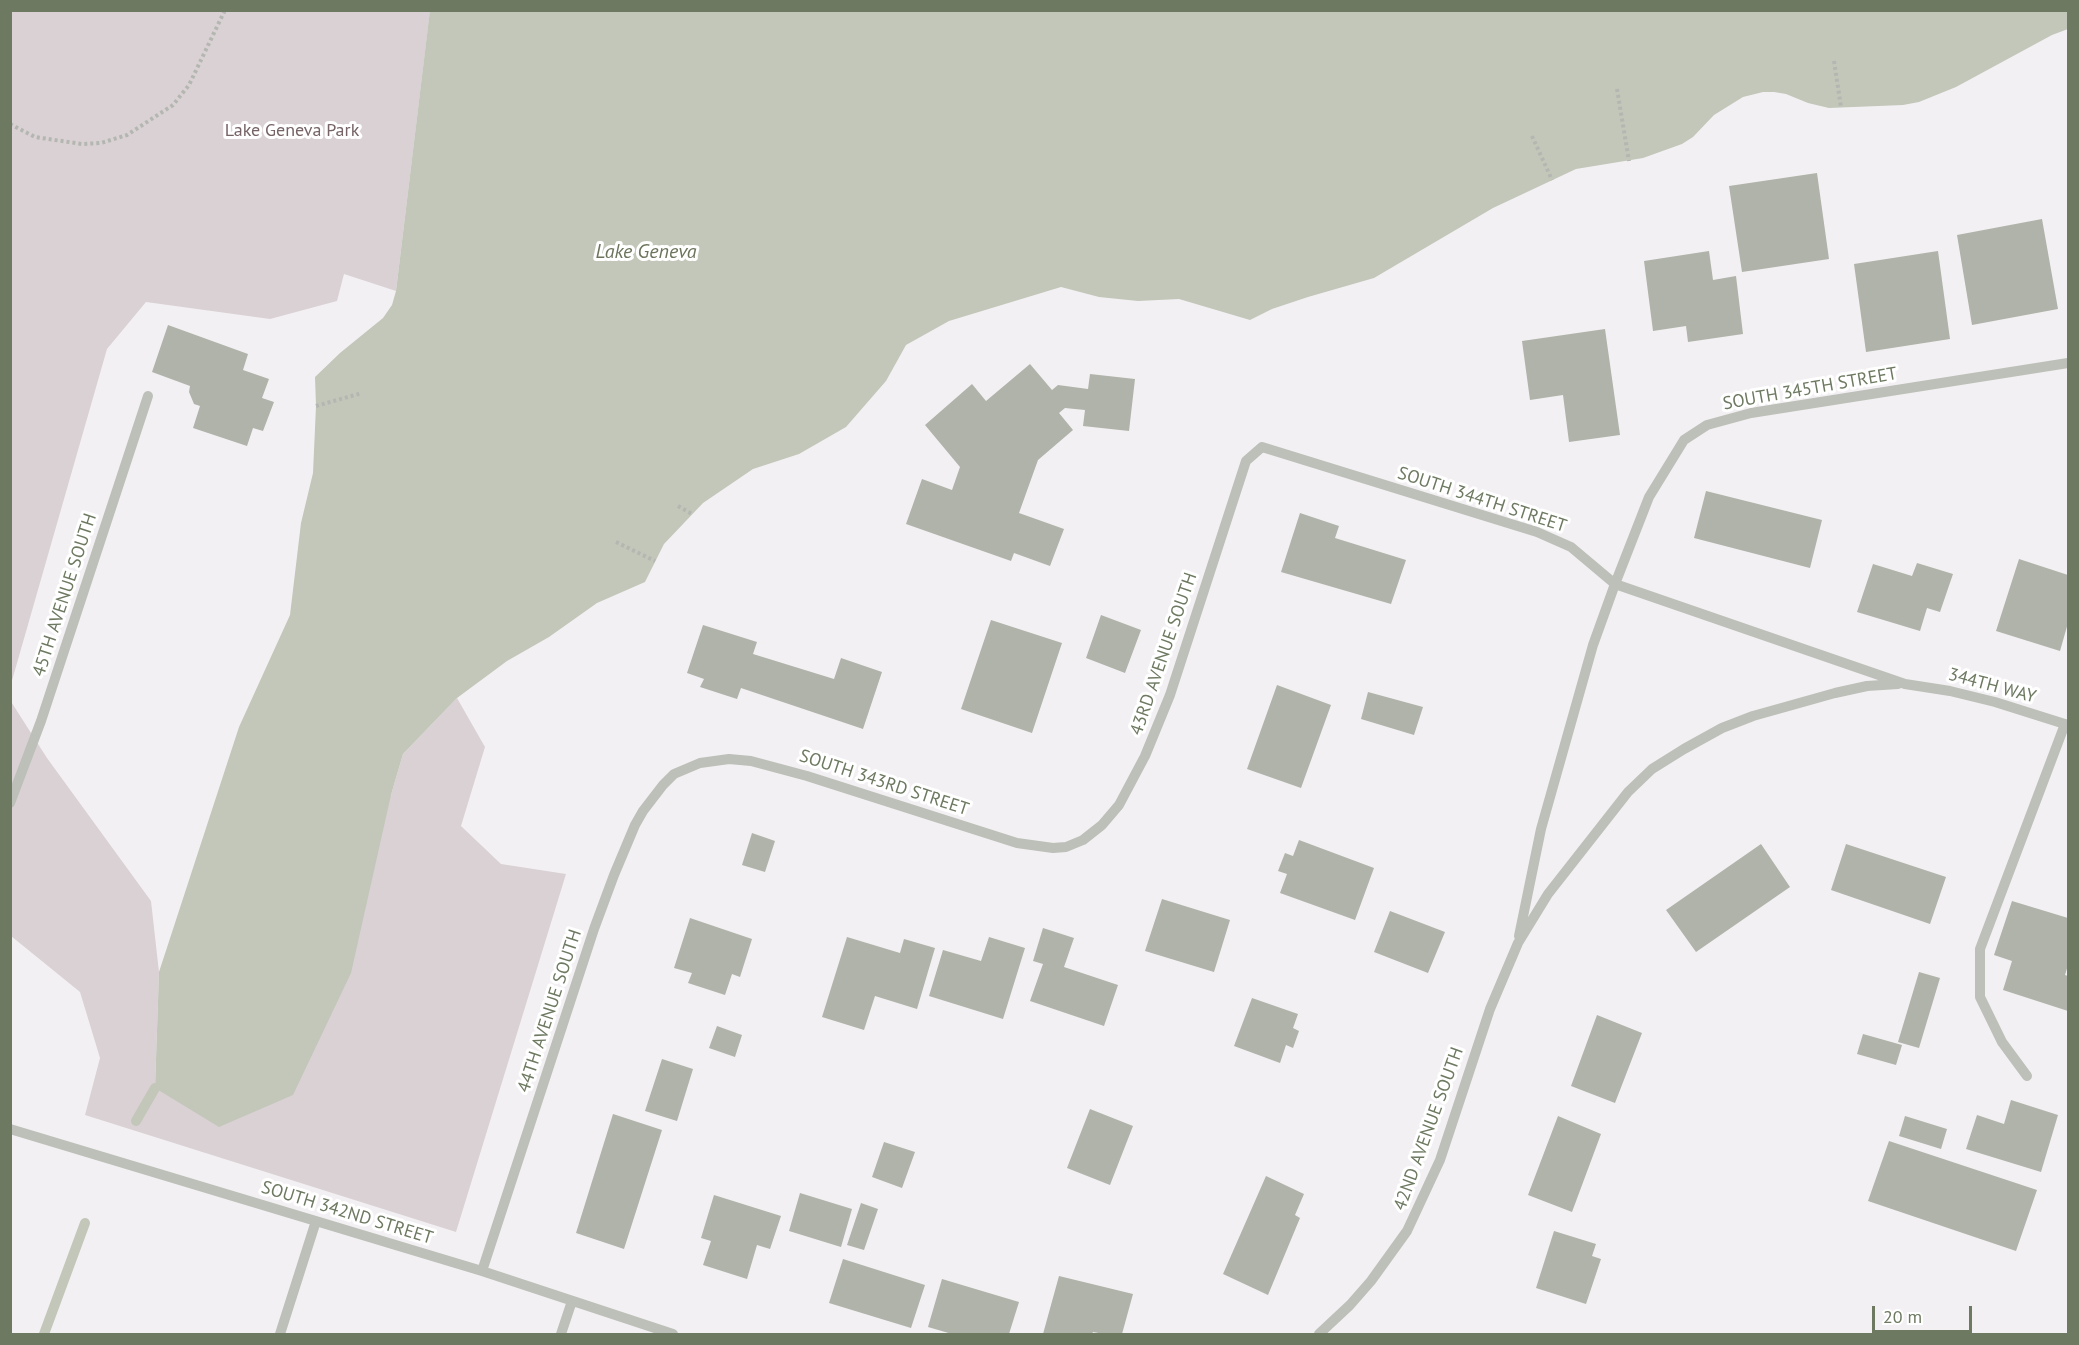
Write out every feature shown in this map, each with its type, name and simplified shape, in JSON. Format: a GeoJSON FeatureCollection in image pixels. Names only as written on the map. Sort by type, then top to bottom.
{"type":"FeatureCollection","features":[{"type":"Feature","properties":{"kind":"street","name":"SOUTH 345TH STREET"},"geometry":{"type":"LineString","coordinates":[[1615,584],[1649,497],[1684,440],[1707,425],[1751,413],[2068,363]]}},
{"type":"Feature","properties":{"kind":"street","name":"45TH AVENUE SOUTH"},"geometry":{"type":"LineString","coordinates":[[10,803],[41,721],[148,396]]}},
{"type":"Feature","properties":{"kind":"street","name":"SOUTH 344TH STREET"},"geometry":{"type":"LineString","coordinates":[[1246,461],[1262,447],[1537,532],[1571,547],[1615,584],[1905,684]]}},
{"type":"Feature","properties":{"kind":"street","name":"43RD AVENUE SOUTH"},"geometry":{"type":"LineString","coordinates":[[1083,840],[1102,825],[1119,805],[1157,729],[1246,461]]}},
{"type":"Feature","properties":{"kind":"street","name":"42ND AVENUE SOUTH"},"geometry":{"type":"LineString","coordinates":[[1518,944],[1531,870],[1561,754],[1593,645],[1615,584]]}},
{"type":"Feature","properties":{"kind":"street","name":"42ND AVENUE SOUTH"},"geometry":{"type":"LineString","coordinates":[[1319,1335],[1371,1281],[1399,1245],[1415,1217],[1440,1160],[1490,1009],[1518,944],[1548,894],[1628,792],[1652,769],[1684,748],[1722,728],[1753,716],[1867,686],[1905,684]]}},
{"type":"Feature","properties":{"kind":"street","name":"344TH WAY"},"geometry":{"type":"LineString","coordinates":[[1905,684],[1950,691],[1995,702],[2067,725]]}},
{"type":"Feature","properties":{"kind":"street"},"geometry":{"type":"LineString","coordinates":[[2027,1076],[2002,1042],[1980,997],[1980,949],[2067,725]]}},
{"type":"Feature","properties":{"kind":"street","name":"SOUTH 343RD STREET"},"geometry":{"type":"LineString","coordinates":[[674,774],[700,763],[729,759],[752,761],[807,776],[1017,843],[1053,848],[1066,847],[1083,840]]}},
{"type":"Feature","properties":{"kind":"street","name":"44TH AVENUE SOUTH"},"geometry":{"type":"LineString","coordinates":[[482,1271],[594,929],[620,858],[643,811],[674,774]]}},
{"type":"Feature","properties":{"kind":"street","name":"SOUTH 342ND STREET"},"geometry":{"type":"LineString","coordinates":[[10,1129],[482,1271],[673,1335]]}},
{"type":"Feature","properties":{"kind":"street"},"geometry":{"type":"LineString","coordinates":[[280,1335],[316,1221]]}},
{"type":"Feature","properties":{"kind":"street"},"geometry":{"type":"LineString","coordinates":[[561,1335],[572,1301]]}},
{"type":"Feature","properties":{"kind":"path"},"geometry":{"type":"LineString","coordinates":[[10,124],[35,137],[82,144],[101,143],[127,135],[173,105],[189,85],[225,10]]}},
{"type":"Feature","properties":{"kind":"path"},"geometry":{"type":"LineString","coordinates":[[1834,62],[1841,107]]}},
{"type":"Feature","properties":{"kind":"path"},"geometry":{"type":"LineString","coordinates":[[1617,89],[1629,161]]}},
{"type":"Feature","properties":{"kind":"path"},"geometry":{"type":"LineString","coordinates":[[1532,136],[1552,180]]}},
{"type":"Feature","properties":{"kind":"path"},"geometry":{"type":"LineString","coordinates":[[316,406],[362,393]]}},
{"type":"Feature","properties":{"kind":"path"},"geometry":{"type":"LineString","coordinates":[[678,506],[692,514]]}},
{"type":"Feature","properties":{"kind":"path"},"geometry":{"type":"LineString","coordinates":[[616,542],[655,561]]}},
{"type":"Feature","properties":{"kind":"green space","name":"Lake Geneva Park"},"geometry":{"type":"Polygon","coordinates":[[[10,11],[430,11],[396,291],[344,274],[337,301],[270,319],[146,302],[107,349],[11,684],[10,11]]]}},
{"type":"Feature","properties":{"kind":"green space"},"geometry":{"type":"Polygon","coordinates":[[[457,698],[485,747],[461,826],[501,864],[566,874],[456,1232],[85,1115],[100,1058],[80,992],[11,936],[10,700],[47,758],[151,901],[159,972],[155,1088],[391,795],[403,754],[457,698]]]}},
{"type":"Feature","properties":{"kind":"water","name":"Lake Geneva"},"geometry":{"type":"Polygon","coordinates":[[[430,10],[2068,10],[2068,29],[2052,35],[1956,87],[1919,102],[1903,105],[1829,108],[1774,92],[1743,97],[1714,115],[1693,137],[1682,144],[1643,158],[1576,169],[1493,208],[1374,278],[1272,309],[1250,320],[1179,299],[1138,301],[1099,297],[1061,287],[949,321],[906,345],[886,381],[846,427],[799,454],[753,469],[703,503],[664,544],[645,582],[597,603],[549,637],[507,661],[457,698],[403,754],[391,795],[351,973],[293,1095],[219,1127],[155,1088],[159,972],[239,727],[290,615],[301,523],[313,473],[315,377],[383,318],[392,305],[396,291],[430,10]]]}},
{"type":"Feature","properties":{"kind":"building"},"geometry":{"type":"Polygon","coordinates":[[[1817,173],[1829,259],[1742,272],[1729,186],[1817,173]]]}},
{"type":"Feature","properties":{"kind":"building"},"geometry":{"type":"Polygon","coordinates":[[[2042,219],[2058,309],[1972,325],[1957,235],[2042,219]]]}},
{"type":"Feature","properties":{"kind":"building"},"geometry":{"type":"Polygon","coordinates":[[[1709,251],[1713,280],[1736,276],[1743,334],[1688,342],[1686,326],[1653,331],[1644,261],[1709,251]]]}},
{"type":"Feature","properties":{"kind":"building"},"geometry":{"type":"Polygon","coordinates":[[[1938,251],[1950,339],[1866,352],[1854,264],[1938,251]]]}},
{"type":"Feature","properties":{"kind":"building"},"geometry":{"type":"Polygon","coordinates":[[[168,325],[248,354],[243,370],[269,379],[262,398],[274,402],[263,431],[253,428],[247,446],[193,428],[200,406],[194,404],[189,392],[190,386],[152,372],[168,325]]]}},
{"type":"Feature","properties":{"kind":"building"},"geometry":{"type":"Polygon","coordinates":[[[1605,329],[1620,435],[1569,442],[1563,395],[1530,400],[1522,341],[1605,329]]]}},
{"type":"Feature","properties":{"kind":"building"},"geometry":{"type":"Polygon","coordinates":[[[1030,364],[1052,390],[1058,385],[1088,389],[1090,374],[1135,379],[1129,431],[1083,426],[1085,410],[1065,408],[1059,413],[1073,430],[1038,460],[1019,513],[1064,529],[1050,566],[1014,553],[1011,561],[906,524],[922,479],[952,490],[960,467],[925,425],[972,384],[986,401],[1030,364]]]}},
{"type":"Feature","properties":{"kind":"building"},"geometry":{"type":"Polygon","coordinates":[[[1706,491],[1822,520],[1810,568],[1694,538],[1706,491]]]}},
{"type":"Feature","properties":{"kind":"building"},"geometry":{"type":"Polygon","coordinates":[[[1300,513],[1339,526],[1335,538],[1406,560],[1391,604],[1281,572],[1300,513]]]}},
{"type":"Feature","properties":{"kind":"building"},"geometry":{"type":"Polygon","coordinates":[[[2019,559],[2068,575],[2068,623],[2060,651],[1996,631],[2019,559]]]}},
{"type":"Feature","properties":{"kind":"building"},"geometry":{"type":"Polygon","coordinates":[[[1917,563],[1953,574],[1940,612],[1927,608],[1920,631],[1857,612],[1873,564],[1912,576],[1917,563]]]}},
{"type":"Feature","properties":{"kind":"building"},"geometry":{"type":"Polygon","coordinates":[[[1101,615],[1141,630],[1125,673],[1086,658],[1101,615]]]}},
{"type":"Feature","properties":{"kind":"building"},"geometry":{"type":"Polygon","coordinates":[[[991,620],[1062,643],[1032,733],[961,709],[991,620]]]}},
{"type":"Feature","properties":{"kind":"building"},"geometry":{"type":"Polygon","coordinates":[[[703,625],[757,642],[753,654],[834,679],[841,658],[882,672],[863,729],[741,688],[737,699],[700,687],[704,679],[687,673],[703,625]]]}},
{"type":"Feature","properties":{"kind":"building"},"geometry":{"type":"Polygon","coordinates":[[[1277,685],[1331,705],[1301,788],[1247,769],[1277,685]]]}},
{"type":"Feature","properties":{"kind":"building"},"geometry":{"type":"Polygon","coordinates":[[[1368,692],[1423,707],[1414,735],[1361,719],[1368,692]]]}},
{"type":"Feature","properties":{"kind":"building"},"geometry":{"type":"Polygon","coordinates":[[[752,833],[775,841],[765,872],[742,865],[752,833]]]}},
{"type":"Feature","properties":{"kind":"building"},"geometry":{"type":"Polygon","coordinates":[[[1299,840],[1374,868],[1355,920],[1280,893],[1287,874],[1278,871],[1285,853],[1293,856],[1299,840]]]}},
{"type":"Feature","properties":{"kind":"building"},"geometry":{"type":"Polygon","coordinates":[[[1761,844],[1790,887],[1696,952],[1666,910],[1761,844]]]}},
{"type":"Feature","properties":{"kind":"building"},"geometry":{"type":"Polygon","coordinates":[[[1846,844],[1946,877],[1930,924],[1831,890],[1846,844]]]}},
{"type":"Feature","properties":{"kind":"building"},"geometry":{"type":"Polygon","coordinates":[[[1162,899],[1230,920],[1214,972],[1145,951],[1162,899]]]}},
{"type":"Feature","properties":{"kind":"building"},"geometry":{"type":"Polygon","coordinates":[[[2012,901],[2068,918],[2068,965],[2065,975],[2068,976],[2068,1011],[2003,990],[2012,961],[1994,955],[2012,901]]]}},
{"type":"Feature","properties":{"kind":"building"},"geometry":{"type":"Polygon","coordinates":[[[1390,911],[1445,932],[1428,973],[1374,952],[1390,911]]]}},
{"type":"Feature","properties":{"kind":"building"},"geometry":{"type":"Polygon","coordinates":[[[690,918],[752,939],[740,977],[732,974],[725,995],[688,983],[692,973],[674,968],[690,918]]]}},
{"type":"Feature","properties":{"kind":"building"},"geometry":{"type":"Polygon","coordinates":[[[1043,928],[1074,938],[1064,967],[1118,985],[1104,1026],[1030,1001],[1043,964],[1033,961],[1043,928]]]}},
{"type":"Feature","properties":{"kind":"building"},"geometry":{"type":"Polygon","coordinates":[[[847,937],[900,953],[904,939],[935,948],[917,1009],[875,996],[864,1030],[822,1017],[847,937]]]}},
{"type":"Feature","properties":{"kind":"building"},"geometry":{"type":"Polygon","coordinates":[[[989,937],[1025,948],[1003,1019],[929,996],[943,950],[981,961],[989,937]]]}},
{"type":"Feature","properties":{"kind":"building"},"geometry":{"type":"Polygon","coordinates":[[[1919,972],[1940,978],[1919,1048],[1898,1042],[1919,972]]]}},
{"type":"Feature","properties":{"kind":"building"},"geometry":{"type":"Polygon","coordinates":[[[1252,998],[1298,1014],[1293,1028],[1299,1031],[1293,1048],[1286,1045],[1280,1063],[1234,1046],[1252,998]]]}},
{"type":"Feature","properties":{"kind":"building"},"geometry":{"type":"Polygon","coordinates":[[[1597,1015],[1642,1033],[1615,1103],[1571,1086],[1597,1015]]]}},
{"type":"Feature","properties":{"kind":"building"},"geometry":{"type":"Polygon","coordinates":[[[717,1026],[742,1035],[735,1057],[709,1048],[717,1026]]]}},
{"type":"Feature","properties":{"kind":"building"},"geometry":{"type":"Polygon","coordinates":[[[1863,1034],[1902,1045],[1896,1065],[1857,1054],[1863,1034]]]}},
{"type":"Feature","properties":{"kind":"building"},"geometry":{"type":"Polygon","coordinates":[[[662,1059],[693,1069],[677,1121],[645,1111],[662,1059]]]}},
{"type":"Feature","properties":{"kind":"building"},"geometry":{"type":"Polygon","coordinates":[[[2011,1100],[2058,1115],[2041,1172],[1966,1149],[1977,1115],[2004,1124],[2011,1100]]]}},
{"type":"Feature","properties":{"kind":"building"},"geometry":{"type":"Polygon","coordinates":[[[1090,1109],[1133,1126],[1110,1185],[1067,1168],[1090,1109]]]}},
{"type":"Feature","properties":{"kind":"building"},"geometry":{"type":"Polygon","coordinates":[[[613,1114],[662,1130],[624,1249],[576,1233],[613,1114]]]}},
{"type":"Feature","properties":{"kind":"building"},"geometry":{"type":"Polygon","coordinates":[[[1558,1116],[1601,1134],[1572,1212],[1528,1195],[1558,1116]]]}},
{"type":"Feature","properties":{"kind":"building"},"geometry":{"type":"Polygon","coordinates":[[[1905,1116],[1947,1129],[1941,1149],[1899,1136],[1905,1116]]]}},
{"type":"Feature","properties":{"kind":"building"},"geometry":{"type":"Polygon","coordinates":[[[1889,1141],[2037,1190],[2016,1251],[1868,1201],[1889,1141]]]}},
{"type":"Feature","properties":{"kind":"building"},"geometry":{"type":"Polygon","coordinates":[[[884,1142],[915,1152],[902,1188],[872,1177],[884,1142]]]}},
{"type":"Feature","properties":{"kind":"building"},"geometry":{"type":"Polygon","coordinates":[[[1266,1176],[1304,1194],[1295,1215],[1300,1218],[1268,1295],[1223,1274],[1266,1176]]]}},
{"type":"Feature","properties":{"kind":"building"},"geometry":{"type":"Polygon","coordinates":[[[800,1193],[852,1209],[841,1247],[789,1231],[800,1193]]]}},
{"type":"Feature","properties":{"kind":"building"},"geometry":{"type":"Polygon","coordinates":[[[714,1195],[781,1216],[770,1249],[757,1245],[747,1279],[703,1265],[711,1241],[701,1238],[714,1195]]]}},
{"type":"Feature","properties":{"kind":"building"},"geometry":{"type":"Polygon","coordinates":[[[861,1203],[878,1209],[864,1250],[847,1245],[861,1203]]]}},
{"type":"Feature","properties":{"kind":"building"},"geometry":{"type":"Polygon","coordinates":[[[1554,1231],[1596,1244],[1592,1256],[1601,1259],[1586,1304],[1536,1288],[1554,1231]]]}},
{"type":"Feature","properties":{"kind":"building"},"geometry":{"type":"Polygon","coordinates":[[[843,1259],[925,1285],[911,1328],[829,1303],[843,1259]]]}},
{"type":"Feature","properties":{"kind":"building"},"geometry":{"type":"Polygon","coordinates":[[[1059,1276],[1133,1294],[1122,1334],[1093,1332],[1092,1334],[1043,1334],[1059,1276]]]}},
{"type":"Feature","properties":{"kind":"building"},"geometry":{"type":"Polygon","coordinates":[[[942,1279],[1019,1302],[1009,1334],[952,1334],[928,1327],[942,1279]]]}},
{"type":"Feature","properties":{"kind":"waterway"},"geometry":{"type":"LineString","coordinates":[[136,1121],[155,1088]]}},
{"type":"Feature","properties":{"kind":"waterway"},"geometry":{"type":"LineString","coordinates":[[44,1334],[85,1223]]}}]}
